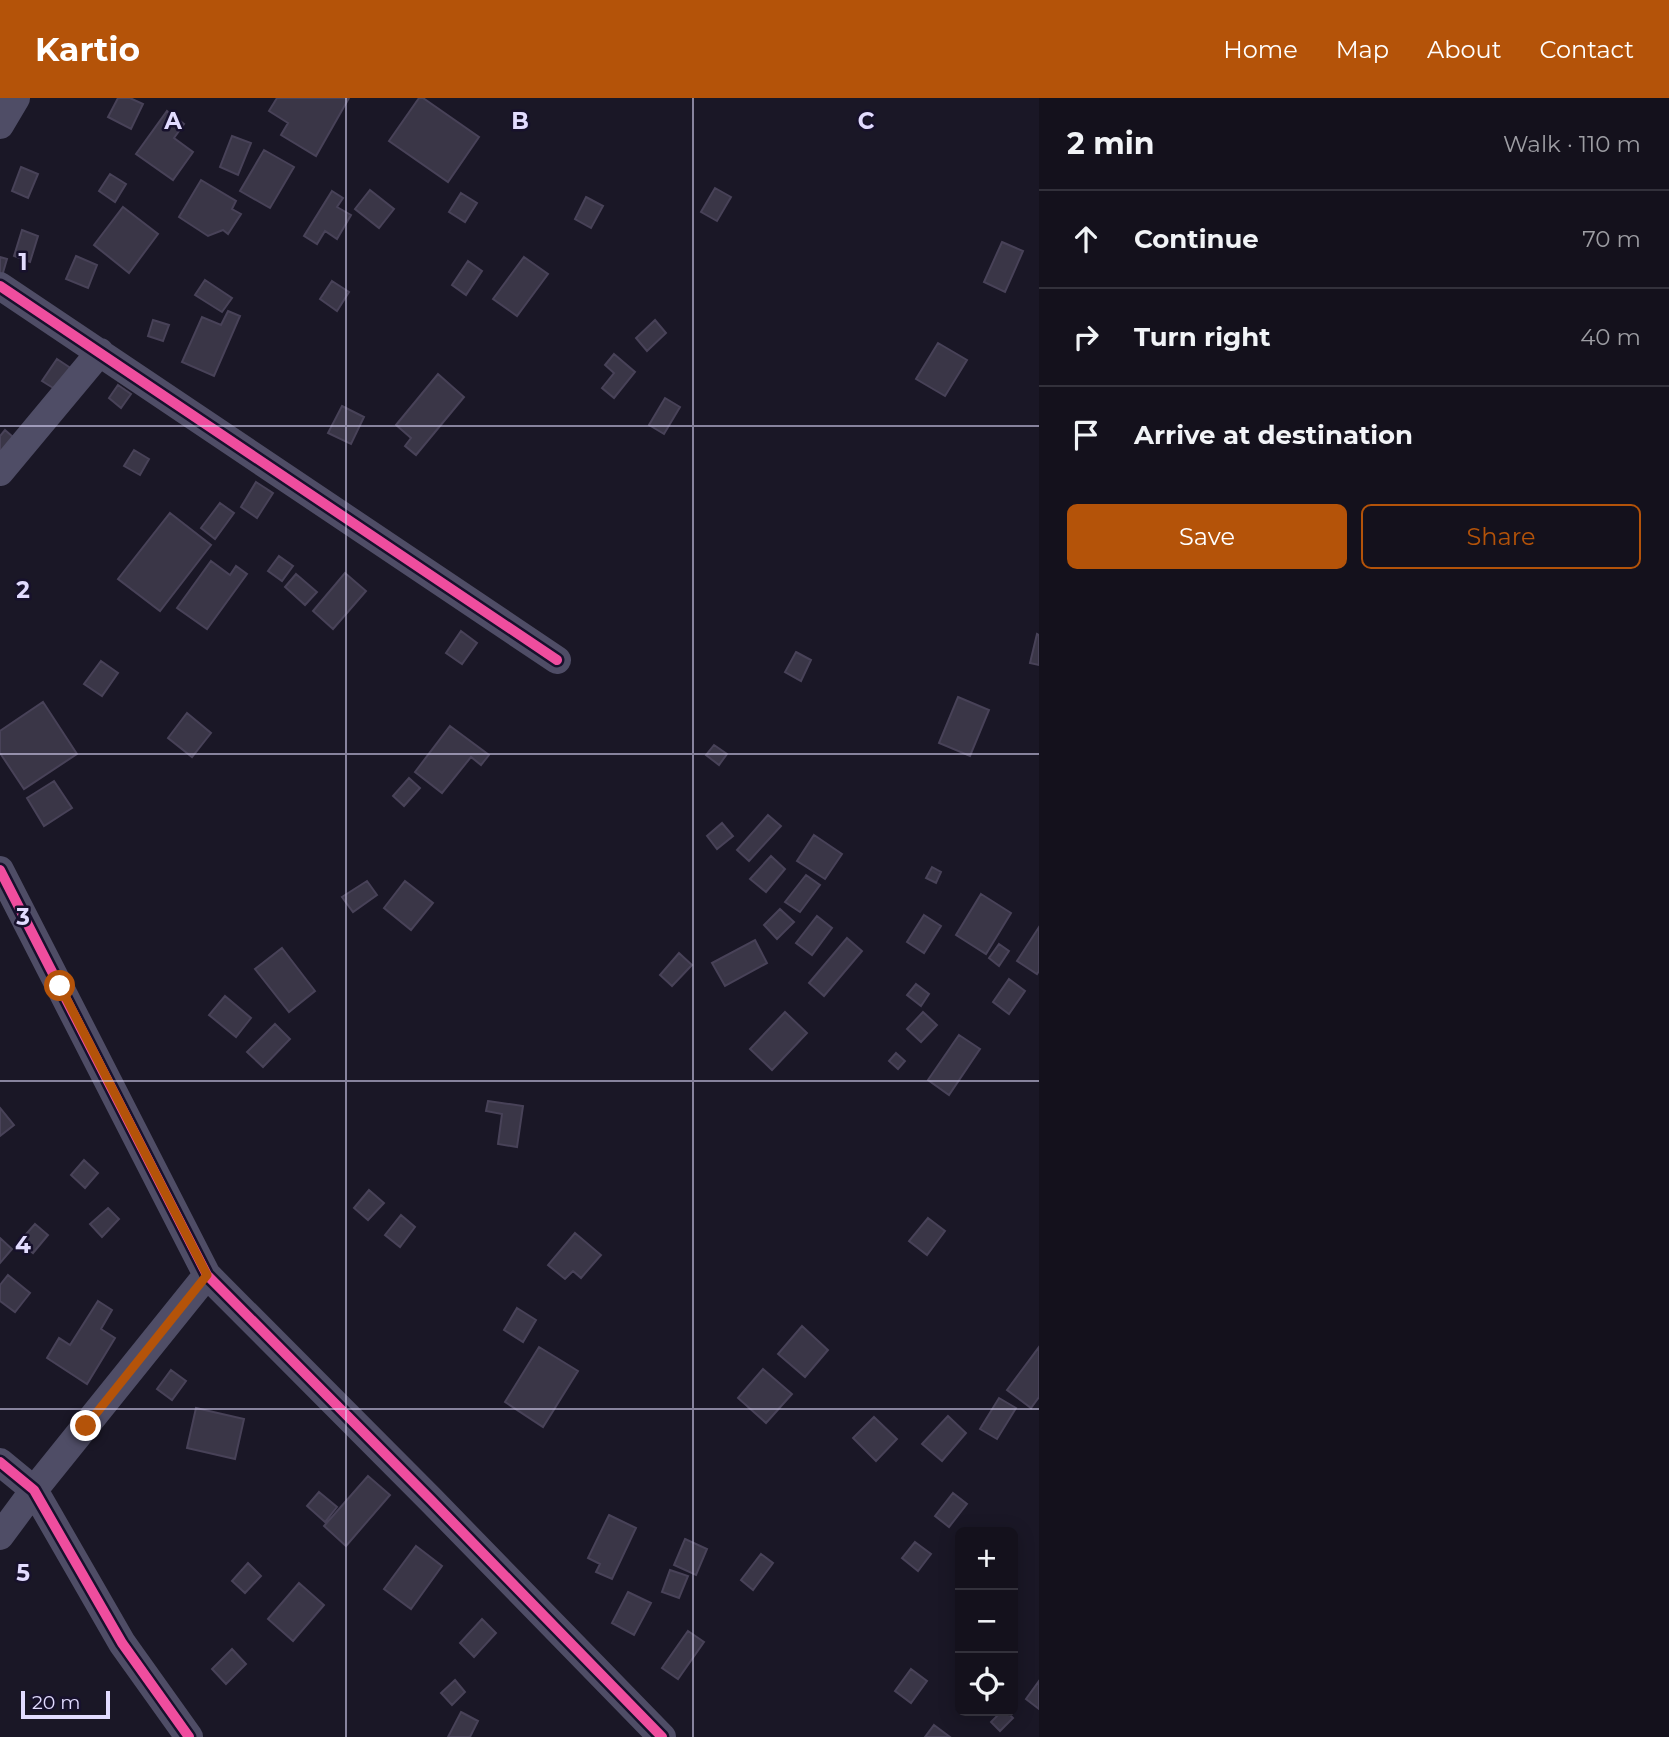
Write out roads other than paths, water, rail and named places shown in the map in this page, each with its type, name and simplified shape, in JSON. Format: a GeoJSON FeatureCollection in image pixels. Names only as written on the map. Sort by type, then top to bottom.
{"type":"FeatureCollection","features":[{"type":"Feature","properties":{"kind":"street"},"geometry":{"type":"LineString","coordinates":[[0,125],[16,98]]}},
{"type":"Feature","properties":{"kind":"street"},"geometry":{"type":"LineString","coordinates":[[0,286],[557,660]]}},
{"type":"Feature","properties":{"kind":"street"},"geometry":{"type":"LineString","coordinates":[[0,472],[100,352]]}},
{"type":"Feature","properties":{"kind":"street"},"geometry":{"type":"LineString","coordinates":[[0,870],[207,1275],[422,1490],[662,1737]]}},
{"type":"Feature","properties":{"kind":"street"},"geometry":{"type":"LineString","coordinates":[[0,1536],[207,1275]]}},
{"type":"Feature","properties":{"kind":"street"},"geometry":{"type":"LineString","coordinates":[[0,1462],[34,1490],[122,1643],[189,1737]]}}]}
